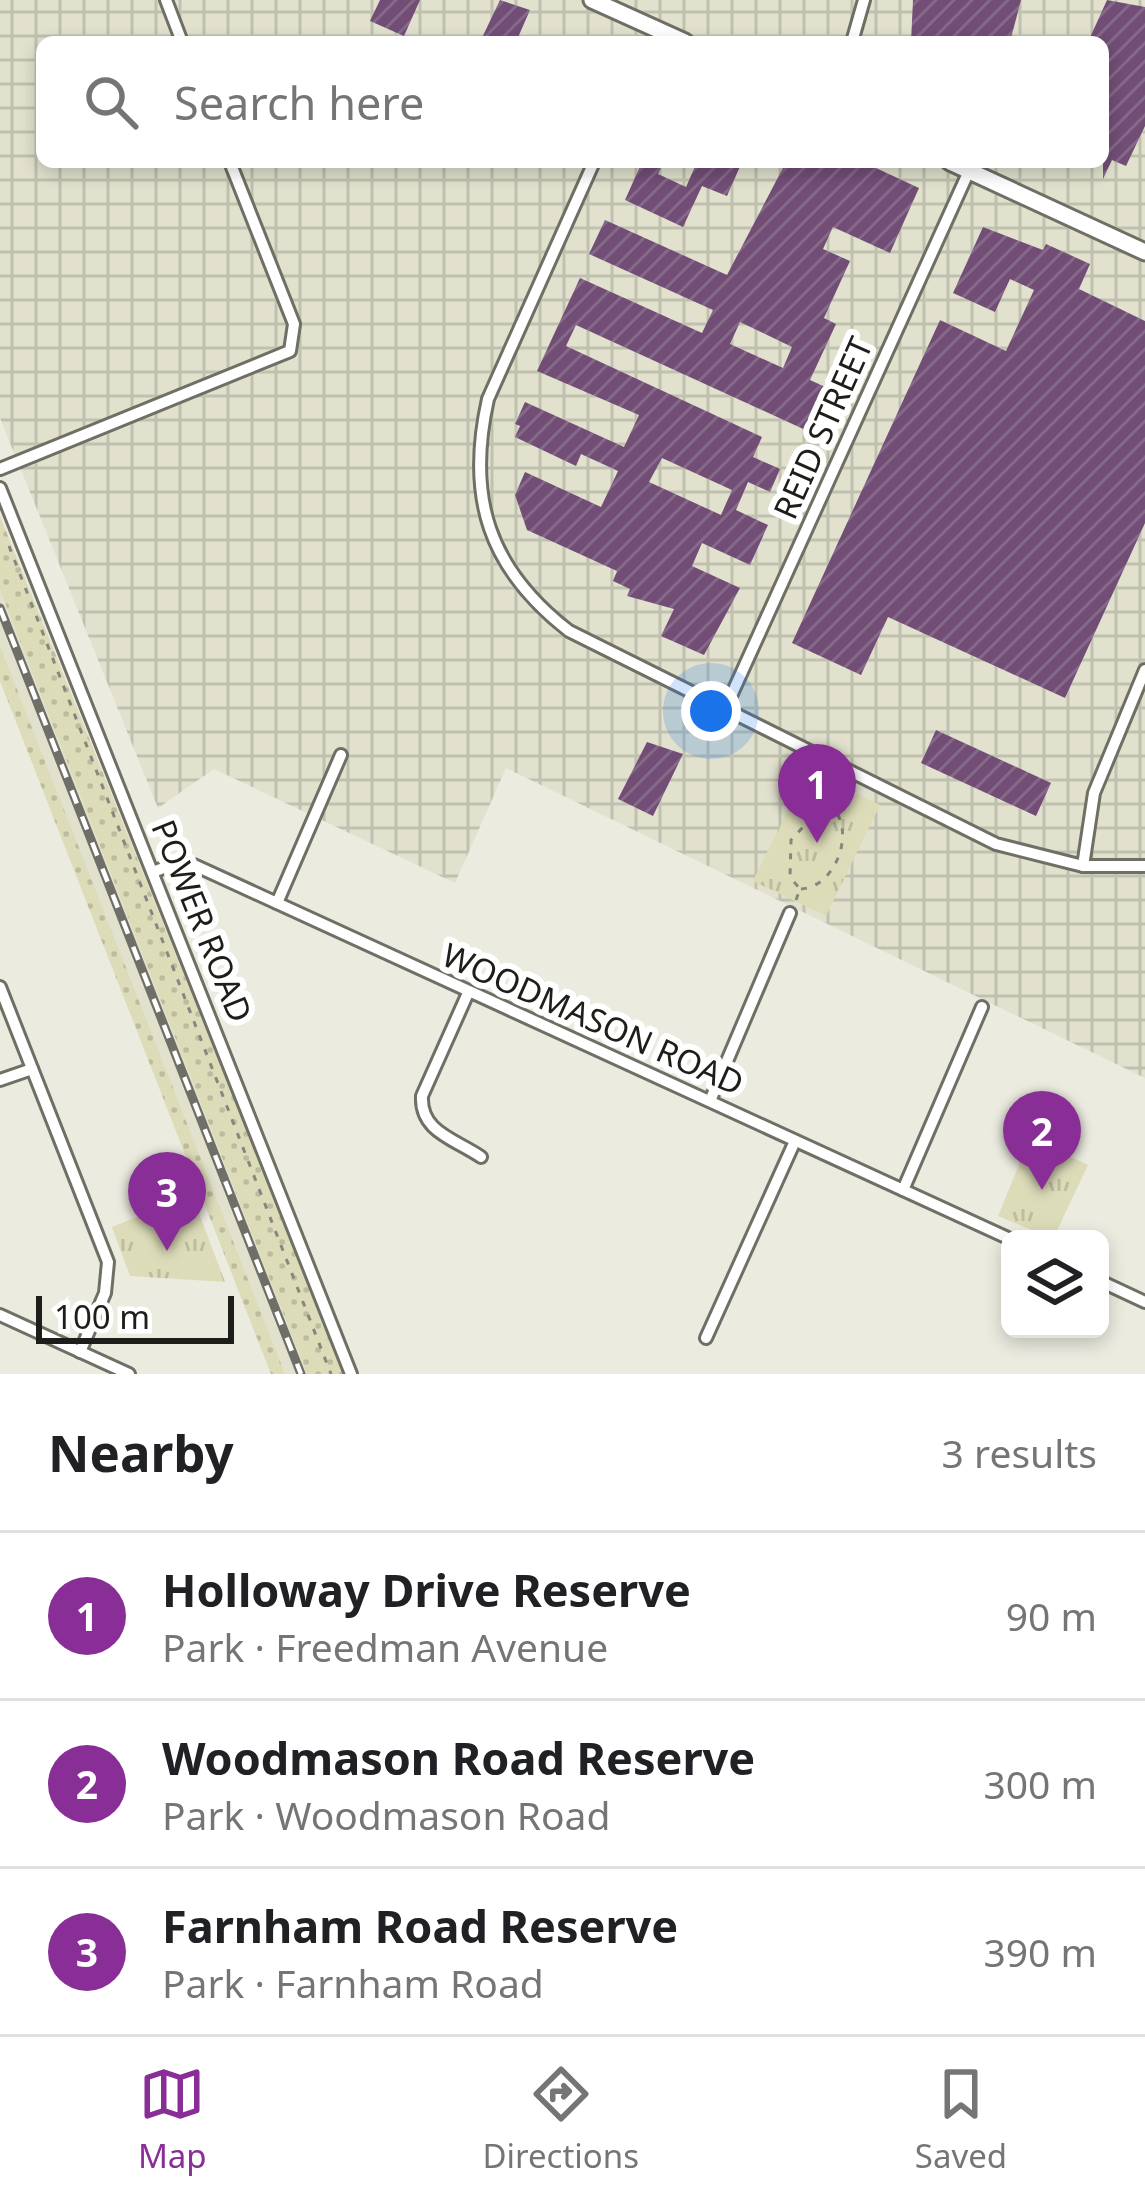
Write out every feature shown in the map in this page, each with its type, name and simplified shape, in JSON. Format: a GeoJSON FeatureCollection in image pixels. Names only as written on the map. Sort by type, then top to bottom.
{"type":"FeatureCollection","features":[{"type":"Feature","properties":{"kind":"main road"},"geometry":{"type":"LineString","coordinates":[[592,0],[651,35]]}},
{"type":"Feature","properties":{"kind":"main road"},"geometry":{"type":"LineString","coordinates":[[963,168],[1145,252]]}},
{"type":"Feature","properties":{"kind":"street"},"geometry":{"type":"LineString","coordinates":[[166,0],[180,36]]}},
{"type":"Feature","properties":{"kind":"street"},"geometry":{"type":"LineString","coordinates":[[854,36],[864,0]]}},
{"type":"Feature","properties":{"kind":"street"},"geometry":{"type":"LineString","coordinates":[[0,469],[290,351],[294,324],[232,168]]}},
{"type":"Feature","properties":{"kind":"street"},"geometry":{"type":"LineString","coordinates":[[591,168],[488,399],[477,460],[479,494],[503,560],[551,616],[589,641],[996,844],[1082,866],[1145,866]]}},
{"type":"Feature","properties":{"kind":"street","name":"REID STREET"},"geometry":{"type":"LineString","coordinates":[[726,707],[970,171]]}},
{"type":"Feature","properties":{"kind":"street","name":"POWER ROAD"},"geometry":{"type":"LineString","coordinates":[[0,488],[351,1374]]}},
{"type":"Feature","properties":{"kind":"street"},"geometry":{"type":"LineString","coordinates":[[1082,866],[1105,758],[1145,670]]}},
{"type":"Feature","properties":{"kind":"street"},"geometry":{"type":"LineString","coordinates":[[277,903],[341,755]]}},
{"type":"Feature","properties":{"kind":"street","name":"WOODMASON ROAD"},"geometry":{"type":"LineString","coordinates":[[153,872],[179,862],[194,865],[1001,1235]]}},
{"type":"Feature","properties":{"kind":"street"},"geometry":{"type":"LineString","coordinates":[[710,1101],[790,913]]}},
{"type":"Feature","properties":{"kind":"street"},"geometry":{"type":"LineString","coordinates":[[0,987],[108,1262],[105,1294],[80,1352]]}},
{"type":"Feature","properties":{"kind":"street"},"geometry":{"type":"LineString","coordinates":[[468,993],[422,1096],[421,1113],[428,1125],[481,1157]]}},
{"type":"Feature","properties":{"kind":"street"},"geometry":{"type":"LineString","coordinates":[[904,1190],[982,1007]]}},
{"type":"Feature","properties":{"kind":"street"},"geometry":{"type":"LineString","coordinates":[[0,1080],[32,1069]]}},
{"type":"Feature","properties":{"kind":"street"},"geometry":{"type":"LineString","coordinates":[[706,1337],[796,1141]]}},
{"type":"Feature","properties":{"kind":"street"},"geometry":{"type":"LineString","coordinates":[[1109,1285],[1145,1302]]}},
{"type":"Feature","properties":{"kind":"street"},"geometry":{"type":"LineString","coordinates":[[0,1315],[129,1374]]}},
{"type":"Feature","properties":{"kind":"path"},"geometry":{"type":"LineString","coordinates":[[8,543],[331,1374]]}},
{"type":"Feature","properties":{"kind":"path"},"geometry":{"type":"LineString","coordinates":[[800,889],[790,877],[791,840],[816,813],[832,808],[848,772]]}},
{"type":"Feature","properties":{"kind":"path"},"geometry":{"type":"LineString","coordinates":[[800,889],[823,882],[835,866],[842,825],[832,808]]}},
{"type":"Feature","properties":{"kind":"path"},"geometry":{"type":"LineString","coordinates":[[790,913],[800,889]]}},
{"type":"Feature","properties":{"kind":"shaded area"},"geometry":{"type":"Polygon","coordinates":[[[0,0],[1145,0],[1145,1078],[506,768],[455,883],[214,769],[158,808],[0,418],[0,0]]]}},
{"type":"Feature","properties":{"kind":"shaded area"},"geometry":{"type":"Polygon","coordinates":[[[0,590],[307,1374],[285,1374],[221,1213],[0,646],[0,590]]]}},
{"type":"Feature","properties":{"kind":"green space"},"geometry":{"type":"Polygon","coordinates":[[[0,516],[344,1374],[307,1374],[0,590],[0,516]]]}},
{"type":"Feature","properties":{"kind":"green space"},"geometry":{"type":"Polygon","coordinates":[[[0,646],[285,1374],[271,1374],[0,681],[0,646]]]}},
{"type":"Feature","properties":{"kind":"green space"},"geometry":{"type":"Polygon","coordinates":[[[807,770],[880,805],[826,916],[753,881],[807,770]]]}},
{"type":"Feature","properties":{"kind":"green space"},"geometry":{"type":"Polygon","coordinates":[[[1030,1138],[1088,1165],[1057,1230],[1031,1230],[998,1216],[1030,1138]]]}},
{"type":"Feature","properties":{"kind":"green space"},"geometry":{"type":"Polygon","coordinates":[[[192,1195],[225,1282],[130,1276],[112,1227],[192,1195]]]}},
{"type":"Feature","properties":{"kind":"building"},"geometry":{"type":"Polygon","coordinates":[[[380,0],[420,0],[404,36],[370,21],[380,0]]]}},
{"type":"Feature","properties":{"kind":"building"},"geometry":{"type":"Polygon","coordinates":[[[500,0],[530,10],[519,36],[483,36],[500,0]]]}},
{"type":"Feature","properties":{"kind":"building"},"geometry":{"type":"Polygon","coordinates":[[[913,0],[1021,0],[1012,36],[911,36],[913,0]]]}},
{"type":"Feature","properties":{"kind":"building"},"geometry":{"type":"Polygon","coordinates":[[[1107,0],[1145,7],[1145,126],[1126,166],[1112,160],[1109,166],[1109,36],[1091,36],[1107,0]]]}},
{"type":"Feature","properties":{"kind":"building"},"geometry":{"type":"Polygon","coordinates":[[[639,168],[661,168],[658,174],[686,187],[694,168],[739,168],[727,196],[702,186],[683,227],[625,200],[639,168]]]}},
{"type":"Feature","properties":{"kind":"building"},"geometry":{"type":"Polygon","coordinates":[[[783,168],[876,168],[919,188],[890,253],[833,227],[823,249],[850,261],[824,318],[836,324],[810,380],[832,390],[812,433],[576,325],[566,346],[762,437],[753,457],[780,469],[770,492],[748,482],[736,510],[768,525],[750,565],[702,543],[692,566],[740,588],[704,655],[661,636],[674,609],[627,596],[630,589],[613,581],[617,571],[527,530],[515,495],[525,472],[601,507],[618,471],[581,454],[576,466],[515,437],[525,402],[624,447],[639,415],[537,371],[580,278],[702,333],[713,310],[589,254],[605,220],[727,275],[783,168]],[[740,322],[730,344],[783,368],[792,347],[740,322]],[[662,458],[649,482],[721,515],[732,490],[662,458]]]}},
{"type":"Feature","properties":{"kind":"building"},"geometry":{"type":"Polygon","coordinates":[[[983,227],[1043,250],[1046,244],[1090,264],[1079,289],[1145,321],[1145,523],[1065,698],[888,617],[861,675],[792,643],[940,320],[1006,351],[1034,290],[1010,279],[995,312],[953,293],[983,227]]]}},
{"type":"Feature","properties":{"kind":"building"},"geometry":{"type":"Polygon","coordinates":[[[936,730],[1051,783],[1036,816],[921,763],[936,730]]]}},
{"type":"Feature","properties":{"kind":"building"},"geometry":{"type":"Polygon","coordinates":[[[647,742],[683,754],[653,816],[618,799],[647,742]]]}},
{"type":"Feature","properties":{"kind":"railway"},"geometry":{"type":"LineString","coordinates":[[0,608],[301,1374]]}},
{"type":"Feature","properties":{"kind":"place","name":"Holloway Drive Reserve"},"geometry":{"type":"Point","coordinates":[817,843]}},
{"type":"Feature","properties":{"kind":"place","name":"Woodmason Road Reserve"},"geometry":{"type":"Point","coordinates":[1042,1190]}},
{"type":"Feature","properties":{"kind":"place","name":"Farnham Road Reserve"},"geometry":{"type":"Point","coordinates":[167,1251]}}]}
